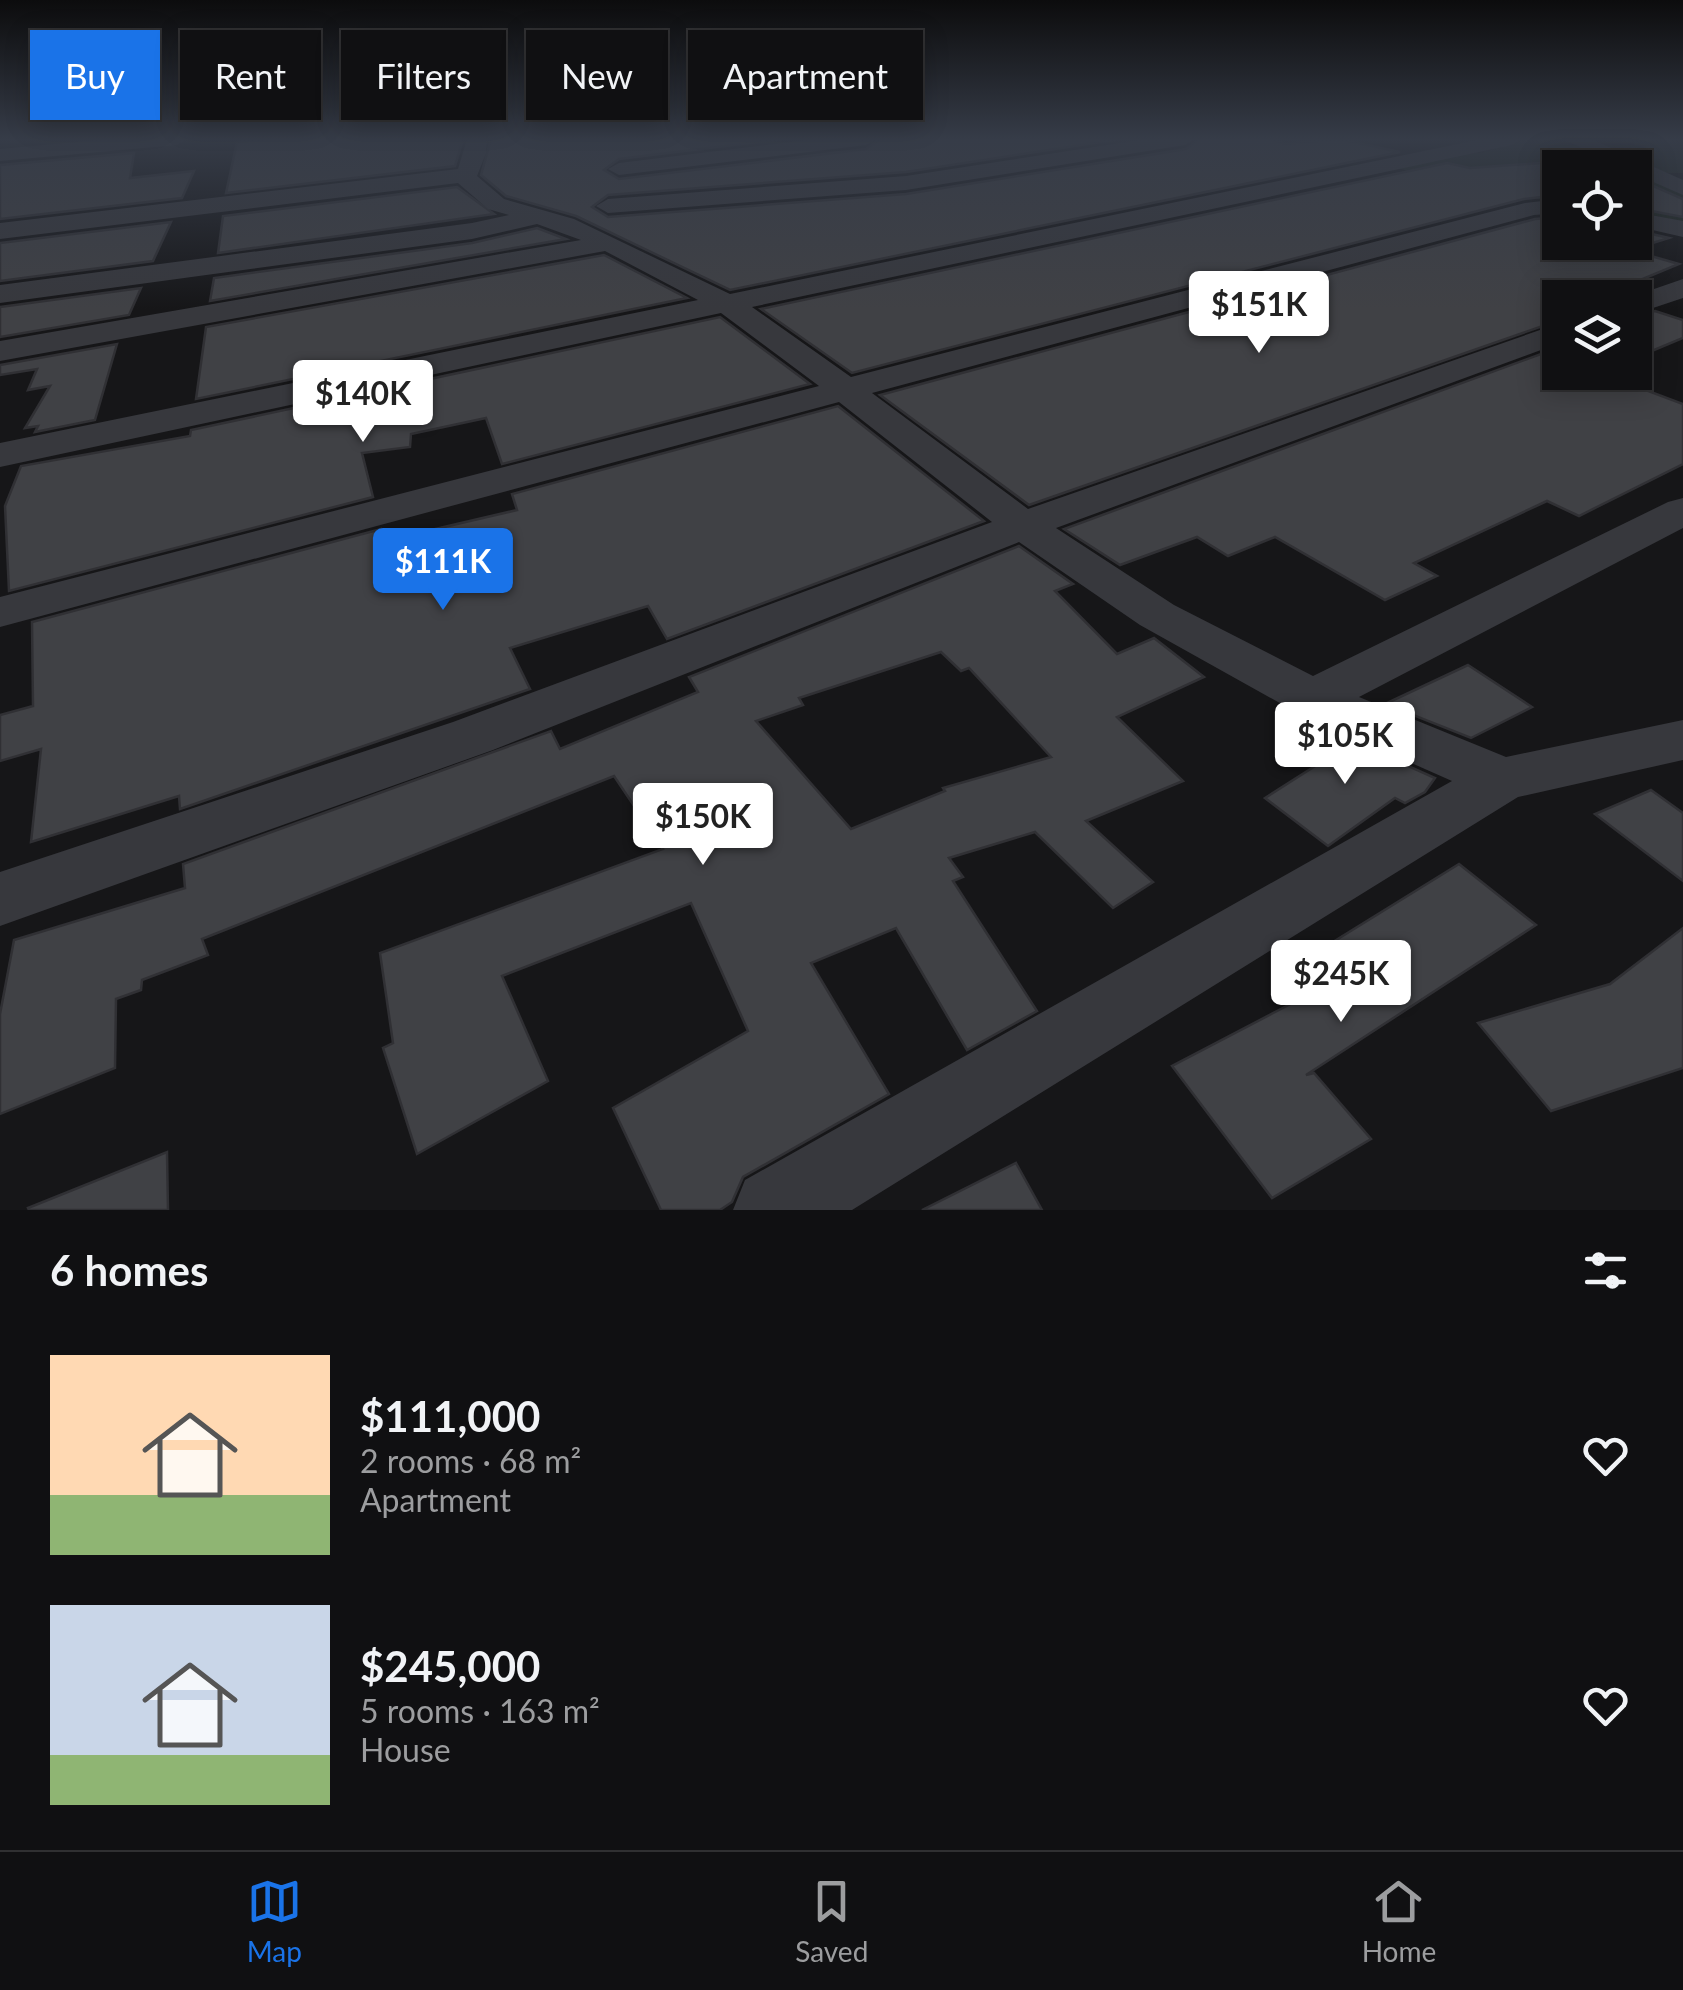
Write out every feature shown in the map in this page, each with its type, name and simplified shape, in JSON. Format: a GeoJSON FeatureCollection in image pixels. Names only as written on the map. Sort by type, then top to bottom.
{"type":"FeatureCollection","features":[{"type":"Feature","properties":{"kind":"street"},"geometry":{"type":"LineString","coordinates":[[0,231],[291,195]]}},
{"type":"Feature","properties":{"kind":"street"},"geometry":{"type":"LineString","coordinates":[[487,195],[496,204],[566,224],[609,243],[726,304],[1023,525],[1157,615],[1313,698],[1502,778]]}},
{"type":"Feature","properties":{"kind":"street"},"geometry":{"type":"LineString","coordinates":[[608,206],[611,195]]}},
{"type":"Feature","properties":{"kind":"street"},"geometry":{"type":"LineString","coordinates":[[566,224],[608,206],[744,195]]}},
{"type":"Feature","properties":{"kind":"street"},"geometry":{"type":"LineString","coordinates":[[0,455],[1243,195]]}},
{"type":"Feature","properties":{"kind":"street"},"geometry":{"type":"LineString","coordinates":[[0,612],[1542,207]]}},
{"type":"Feature","properties":{"kind":"street"},"geometry":{"type":"LineString","coordinates":[[0,294],[472,231],[534,217]]}},
{"type":"Feature","properties":{"kind":"street"},"geometry":{"type":"LineString","coordinates":[[1652,223],[1683,229]]}},
{"type":"Feature","properties":{"kind":"street"},"geometry":{"type":"LineString","coordinates":[[0,350],[609,243]]}},
{"type":"Feature","properties":{"kind":"street"},"geometry":{"type":"LineString","coordinates":[[1652,299],[1683,288]]}},
{"type":"Feature","properties":{"kind":"street"},"geometry":{"type":"LineString","coordinates":[[0,899],[473,736],[1023,525],[1542,338]]}},
{"type":"Feature","properties":{"kind":"street"},"geometry":{"type":"LineString","coordinates":[[1313,698],[1683,511]]}},
{"type":"Feature","properties":{"kind":"street"},"geometry":{"type":"LineString","coordinates":[[775,1210],[1502,778],[1683,740]]}},
{"type":"Feature","properties":{"kind":"shaded area"},"geometry":{"type":"Polygon","coordinates":[[[1490,195],[1542,195],[1542,199],[1495,197],[1490,195]]]}},
{"type":"Feature","properties":{"kind":"shaded area"},"geometry":{"type":"Polygon","coordinates":[[[1652,195],[1683,195],[1683,222],[1652,215],[1652,195]]]}},
{"type":"Feature","properties":{"kind":"building"},"geometry":{"type":"Polygon","coordinates":[[[0,195],[183,195],[182,198],[0,219],[0,195]]]}},
{"type":"Feature","properties":{"kind":"building"},"geometry":{"type":"Polygon","coordinates":[[[389,195],[469,195],[494,214],[218,253],[223,216],[389,195]]]}},
{"type":"Feature","properties":{"kind":"building"},"geometry":{"type":"Polygon","coordinates":[[[607,195],[592,207],[608,217],[887,195],[1189,195],[730,290],[576,216],[506,196],[607,195]]]}},
{"type":"Feature","properties":{"kind":"building"},"geometry":{"type":"Polygon","coordinates":[[[1294,195],[1542,195],[1542,197],[852,373],[761,309],[1294,195]]]}},
{"type":"Feature","properties":{"kind":"building"},"geometry":{"type":"Polygon","coordinates":[[[1652,195],[1683,199],[1683,217],[1652,211],[1652,195]]]}},
{"type":"Feature","properties":{"kind":"building"},"geometry":{"type":"Polygon","coordinates":[[[1542,218],[1542,260],[1652,260],[1652,256],[1679,264],[1640,280],[1542,280],[1542,326],[1029,505],[880,395],[1542,218]]]}},
{"type":"Feature","properties":{"kind":"building"},"geometry":{"type":"Polygon","coordinates":[[[171,222],[153,261],[0,281],[0,243],[171,222]]]}},
{"type":"Feature","properties":{"kind":"building"},"geometry":{"type":"Polygon","coordinates":[[[537,228],[566,239],[210,301],[214,278],[472,243],[537,228]]]}},
{"type":"Feature","properties":{"kind":"building"},"geometry":{"type":"Polygon","coordinates":[[[1652,234],[1669,238],[1652,243],[1652,234]]]}},
{"type":"Feature","properties":{"kind":"building"},"geometry":{"type":"Polygon","coordinates":[[[604,255],[687,298],[196,399],[206,327],[604,255]]]}},
{"type":"Feature","properties":{"kind":"building"},"geometry":{"type":"Polygon","coordinates":[[[141,288],[129,315],[0,337],[0,307],[141,288]]]}},
{"type":"Feature","properties":{"kind":"building"},"geometry":{"type":"Polygon","coordinates":[[[1652,312],[1683,320],[1683,338],[1652,351],[1652,312]]]}},
{"type":"Feature","properties":{"kind":"building"},"geometry":{"type":"Polygon","coordinates":[[[720,317],[810,384],[502,464],[486,418],[411,434],[410,447],[362,453],[373,497],[9,591],[5,506],[21,466],[190,436],[191,430],[720,317]]]}},
{"type":"Feature","properties":{"kind":"building"},"geometry":{"type":"Polygon","coordinates":[[[117,344],[95,420],[35,432],[38,426],[25,428],[50,386],[28,390],[37,369],[0,375],[0,365],[117,344]]]}},
{"type":"Feature","properties":{"kind":"building"},"geometry":{"type":"Polygon","coordinates":[[[1542,354],[1542,390],[1646,390],[1683,404],[1683,464],[1579,516],[1547,501],[1414,563],[1437,576],[1385,600],[1275,537],[1228,556],[1197,537],[1120,565],[1064,529],[1542,354]]]}},
{"type":"Feature","properties":{"kind":"building"},"geometry":{"type":"Polygon","coordinates":[[[838,406],[984,521],[667,639],[648,606],[510,648],[530,689],[180,809],[179,796],[31,842],[41,749],[0,761],[0,715],[33,706],[32,622],[381,529],[384,541],[517,510],[512,494],[838,406]]]}},
{"type":"Feature","properties":{"kind":"building"},"geometry":{"type":"Polygon","coordinates":[[[1019,546],[1073,584],[1055,591],[1117,654],[1154,638],[1204,677],[1117,717],[1183,781],[1086,821],[1153,882],[1113,908],[1035,832],[949,858],[963,877],[953,881],[1037,1011],[967,1050],[896,928],[811,963],[889,1094],[743,1177],[732,1202],[720,1210],[661,1210],[613,1108],[748,1031],[691,903],[502,976],[548,1081],[417,1154],[383,1048],[393,1043],[380,953],[663,849],[614,776],[202,939],[208,955],[142,980],[141,990],[116,999],[115,1068],[0,1114],[0,1014],[14,940],[185,888],[183,864],[551,731],[560,749],[698,692],[689,677],[1019,546]],[[941,652],[799,698],[803,705],[756,721],[851,829],[945,791],[943,788],[1051,757],[969,668],[961,671],[941,652]]]}},
{"type":"Feature","properties":{"kind":"building"},"geometry":{"type":"Polygon","coordinates":[[[1468,665],[1532,707],[1471,738],[1385,704],[1468,665]]]}},
{"type":"Feature","properties":{"kind":"building"},"geometry":{"type":"Polygon","coordinates":[[[1328,730],[1435,778],[1425,792],[1405,803],[1395,798],[1328,846],[1265,798],[1323,761],[1293,746],[1328,730]]]}},
{"type":"Feature","properties":{"kind":"building"},"geometry":{"type":"Polygon","coordinates":[[[1651,790],[1683,813],[1683,881],[1595,814],[1651,790]]]}},
{"type":"Feature","properties":{"kind":"building"},"geometry":{"type":"Polygon","coordinates":[[[1459,864],[1536,925],[1306,1075],[1314,1073],[1371,1139],[1272,1198],[1172,1066],[1300,999],[1278,976],[1459,864]]]}},
{"type":"Feature","properties":{"kind":"building"},"geometry":{"type":"Polygon","coordinates":[[[1683,928],[1683,1068],[1551,1111],[1478,1023],[1610,984],[1683,928]]]}},
{"type":"Feature","properties":{"kind":"building"},"geometry":{"type":"Polygon","coordinates":[[[167,1152],[168,1210],[28,1208],[167,1152]]]}},
{"type":"Feature","properties":{"kind":"building"},"geometry":{"type":"Polygon","coordinates":[[[1016,1163],[1042,1210],[922,1210],[1016,1163]]]}}]}
